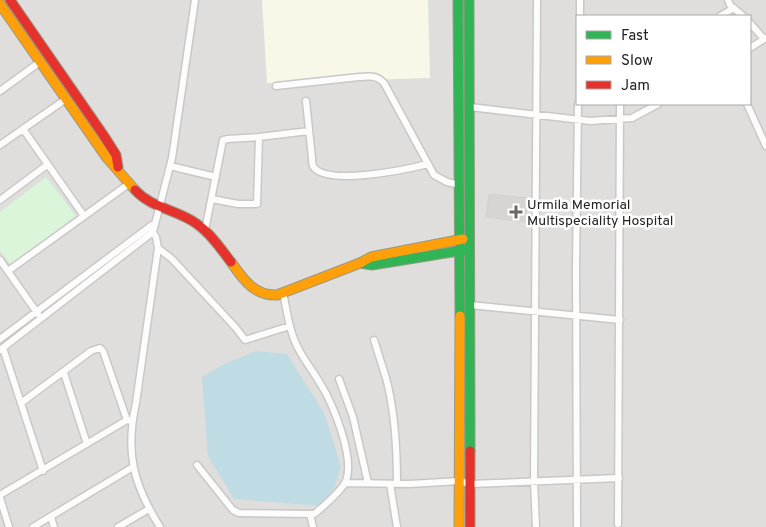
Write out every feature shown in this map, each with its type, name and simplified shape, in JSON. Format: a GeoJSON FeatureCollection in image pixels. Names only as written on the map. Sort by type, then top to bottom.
{"type":"FeatureCollection","features":[{"type":"Feature","properties":{"kind":"main road"},"geometry":{"type":"LineString","coordinates":[[10,0],[104,136],[116,155],[118,167]]}},
{"type":"Feature","properties":{"kind":"main road"},"geometry":{"type":"LineString","coordinates":[[458,0],[460,185],[459,527]]}},
{"type":"Feature","properties":{"kind":"main road"},"geometry":{"type":"LineString","coordinates":[[470,0],[470,527]]}},
{"type":"Feature","properties":{"kind":"main road"},"geometry":{"type":"LineString","coordinates":[[0,4],[107,158],[118,167],[145,200],[160,208],[185,216],[205,230],[253,289],[270,296],[360,263],[370,257],[460,239],[470,239]]}},
{"type":"Feature","properties":{"kind":"main road"},"geometry":{"type":"LineString","coordinates":[[38,59],[45,51]]}},
{"type":"Feature","properties":{"kind":"main road"},"geometry":{"type":"LineString","coordinates":[[360,263],[372,265],[470,249]]}},
{"type":"Feature","properties":{"kind":"street"},"geometry":{"type":"LineString","coordinates":[[43,471],[21,402],[1,349],[153,228],[170,166],[195,0]]}},
{"type":"Feature","properties":{"kind":"street"},"geometry":{"type":"LineString","coordinates":[[536,527],[534,481],[537,0]]}},
{"type":"Feature","properties":{"kind":"street"},"geometry":{"type":"LineString","coordinates":[[580,0],[580,15]]}},
{"type":"Feature","properties":{"kind":"street"},"geometry":{"type":"LineString","coordinates":[[728,0],[742,15]]}},
{"type":"Feature","properties":{"kind":"street"},"geometry":{"type":"LineString","coordinates":[[722,15],[734,8]]}},
{"type":"Feature","properties":{"kind":"street"},"geometry":{"type":"LineString","coordinates":[[751,24],[765,39],[751,47]]}},
{"type":"Feature","properties":{"kind":"street"},"geometry":{"type":"LineString","coordinates":[[0,91],[38,59]]}},
{"type":"Feature","properties":{"kind":"street"},"geometry":{"type":"LineString","coordinates":[[276,86],[364,76],[379,78],[384,83],[434,174],[446,182],[460,185]]}},
{"type":"Feature","properties":{"kind":"street"},"geometry":{"type":"LineString","coordinates":[[0,145],[66,99]]}},
{"type":"Feature","properties":{"kind":"street"},"geometry":{"type":"LineString","coordinates":[[306,101],[313,166],[323,172],[356,176],[404,170],[428,164]]}},
{"type":"Feature","properties":{"kind":"street"},"geometry":{"type":"LineString","coordinates":[[577,527],[578,105]]}},
{"type":"Feature","properties":{"kind":"street"},"geometry":{"type":"LineString","coordinates":[[618,524],[620,478],[622,120],[620,105]]}},
{"type":"Feature","properties":{"kind":"street"},"geometry":{"type":"LineString","coordinates":[[470,107],[578,120],[622,120],[632,118],[656,105]]}},
{"type":"Feature","properties":{"kind":"street"},"geometry":{"type":"LineString","coordinates":[[747,105],[766,146]]}},
{"type":"Feature","properties":{"kind":"street"},"geometry":{"type":"LineString","coordinates":[[23,129],[84,216]]}},
{"type":"Feature","properties":{"kind":"street"},"geometry":{"type":"LineString","coordinates":[[205,230],[223,140],[309,132]]}},
{"type":"Feature","properties":{"kind":"street"},"geometry":{"type":"LineString","coordinates":[[212,198],[238,204],[257,204],[260,138]]}},
{"type":"Feature","properties":{"kind":"street"},"geometry":{"type":"LineString","coordinates":[[0,200],[47,165]]}},
{"type":"Feature","properties":{"kind":"street"},"geometry":{"type":"LineString","coordinates":[[170,166],[216,176]]}},
{"type":"Feature","properties":{"kind":"street"},"geometry":{"type":"LineString","coordinates":[[8,271],[130,183]]}},
{"type":"Feature","properties":{"kind":"street"},"geometry":{"type":"LineString","coordinates":[[153,228],[158,241],[158,248],[130,421],[130,438],[132,467],[149,509],[160,527]]}},
{"type":"Feature","properties":{"kind":"street"},"geometry":{"type":"LineString","coordinates":[[0,338],[153,228]]}},
{"type":"Feature","properties":{"kind":"street"},"geometry":{"type":"LineString","coordinates":[[158,248],[172,259],[245,340],[290,326]]}},
{"type":"Feature","properties":{"kind":"street"},"geometry":{"type":"LineString","coordinates":[[0,260],[42,318]]}},
{"type":"Feature","properties":{"kind":"street"},"geometry":{"type":"LineString","coordinates":[[197,465],[236,513],[310,514],[319,510],[346,482],[349,466],[347,452],[333,410],[321,383],[298,348],[290,326],[283,292]]}},
{"type":"Feature","properties":{"kind":"street"},"geometry":{"type":"LineString","coordinates":[[470,306],[620,320]]}},
{"type":"Feature","properties":{"kind":"street"},"geometry":{"type":"LineString","coordinates":[[374,340],[390,397],[397,462],[393,484],[398,527]]}},
{"type":"Feature","properties":{"kind":"street"},"geometry":{"type":"LineString","coordinates":[[21,402],[95,349],[101,348],[130,421]]}},
{"type":"Feature","properties":{"kind":"street"},"geometry":{"type":"LineString","coordinates":[[64,372],[87,444]]}},
{"type":"Feature","properties":{"kind":"street"},"geometry":{"type":"LineString","coordinates":[[339,379],[353,417],[368,484]]}},
{"type":"Feature","properties":{"kind":"street"},"geometry":{"type":"LineString","coordinates":[[9,527],[0,496],[87,444],[130,421]]}},
{"type":"Feature","properties":{"kind":"street"},"geometry":{"type":"LineString","coordinates":[[33,527],[132,467]]}},
{"type":"Feature","properties":{"kind":"street"},"geometry":{"type":"LineString","coordinates":[[346,482],[393,484],[459,481],[470,484],[620,478]]}},
{"type":"Feature","properties":{"kind":"street"},"geometry":{"type":"LineString","coordinates":[[118,527],[149,509]]}},
{"type":"Feature","properties":{"kind":"street"},"geometry":{"type":"LineString","coordinates":[[310,514],[313,527]]}},
{"type":"Feature","properties":{"kind":"street"},"geometry":{"type":"LineString","coordinates":[[51,517],[54,527]]}},
{"type":"Feature","properties":{"kind":"shaded area"},"geometry":{"type":"Polygon","coordinates":[[[0,0],[766,0],[766,527],[0,527],[0,0]]]}},
{"type":"Feature","properties":{"kind":"shaded area"},"geometry":{"type":"Polygon","coordinates":[[[262,0],[428,0],[430,78],[267,83],[262,0]]]}},
{"type":"Feature","properties":{"kind":"green space"},"geometry":{"type":"Polygon","coordinates":[[[46,177],[76,216],[12,266],[0,251],[0,212],[46,177]]]}},
{"type":"Feature","properties":{"kind":"water"},"geometry":{"type":"Polygon","coordinates":[[[256,351],[287,354],[324,413],[341,466],[332,495],[320,506],[234,499],[208,456],[202,377],[224,364],[256,351]]]}},
{"type":"Feature","properties":{"kind":"building"},"geometry":{"type":"Polygon","coordinates":[[[489,194],[528,198],[525,222],[486,217],[489,194]]]}},
{"type":"Feature","properties":{"kind":"traffic: fast"},"geometry":{"type":"LineString","coordinates":[[458,0],[460,316]]}},
{"type":"Feature","properties":{"kind":"traffic: fast"},"geometry":{"type":"LineString","coordinates":[[469,0],[470,451]]}},
{"type":"Feature","properties":{"kind":"traffic: fast"},"geometry":{"type":"LineString","coordinates":[[360,263],[372,265],[464,250]]}},
{"type":"Feature","properties":{"kind":"traffic: slow"},"geometry":{"type":"LineString","coordinates":[[0,4],[107,158],[135,190]]}},
{"type":"Feature","properties":{"kind":"traffic: slow"},"geometry":{"type":"LineString","coordinates":[[231,262],[250,285],[262,293],[277,295],[371,257],[463,239]]}},
{"type":"Feature","properties":{"kind":"traffic: slow"},"geometry":{"type":"LineString","coordinates":[[459,527],[460,316]]}},
{"type":"Feature","properties":{"kind":"traffic: jam"},"geometry":{"type":"LineString","coordinates":[[10,0],[104,136],[116,155],[118,167]]}},
{"type":"Feature","properties":{"kind":"traffic: jam"},"geometry":{"type":"LineString","coordinates":[[135,190],[147,200],[200,226],[231,262]]}},
{"type":"Feature","properties":{"kind":"traffic: jam"},"geometry":{"type":"LineString","coordinates":[[470,451],[470,527]]}},
{"type":"Feature","properties":{"kind":"place","name":"Urmila Memorial Multispeciality Hospital"},"geometry":{"type":"Point","coordinates":[516,212]}}]}
